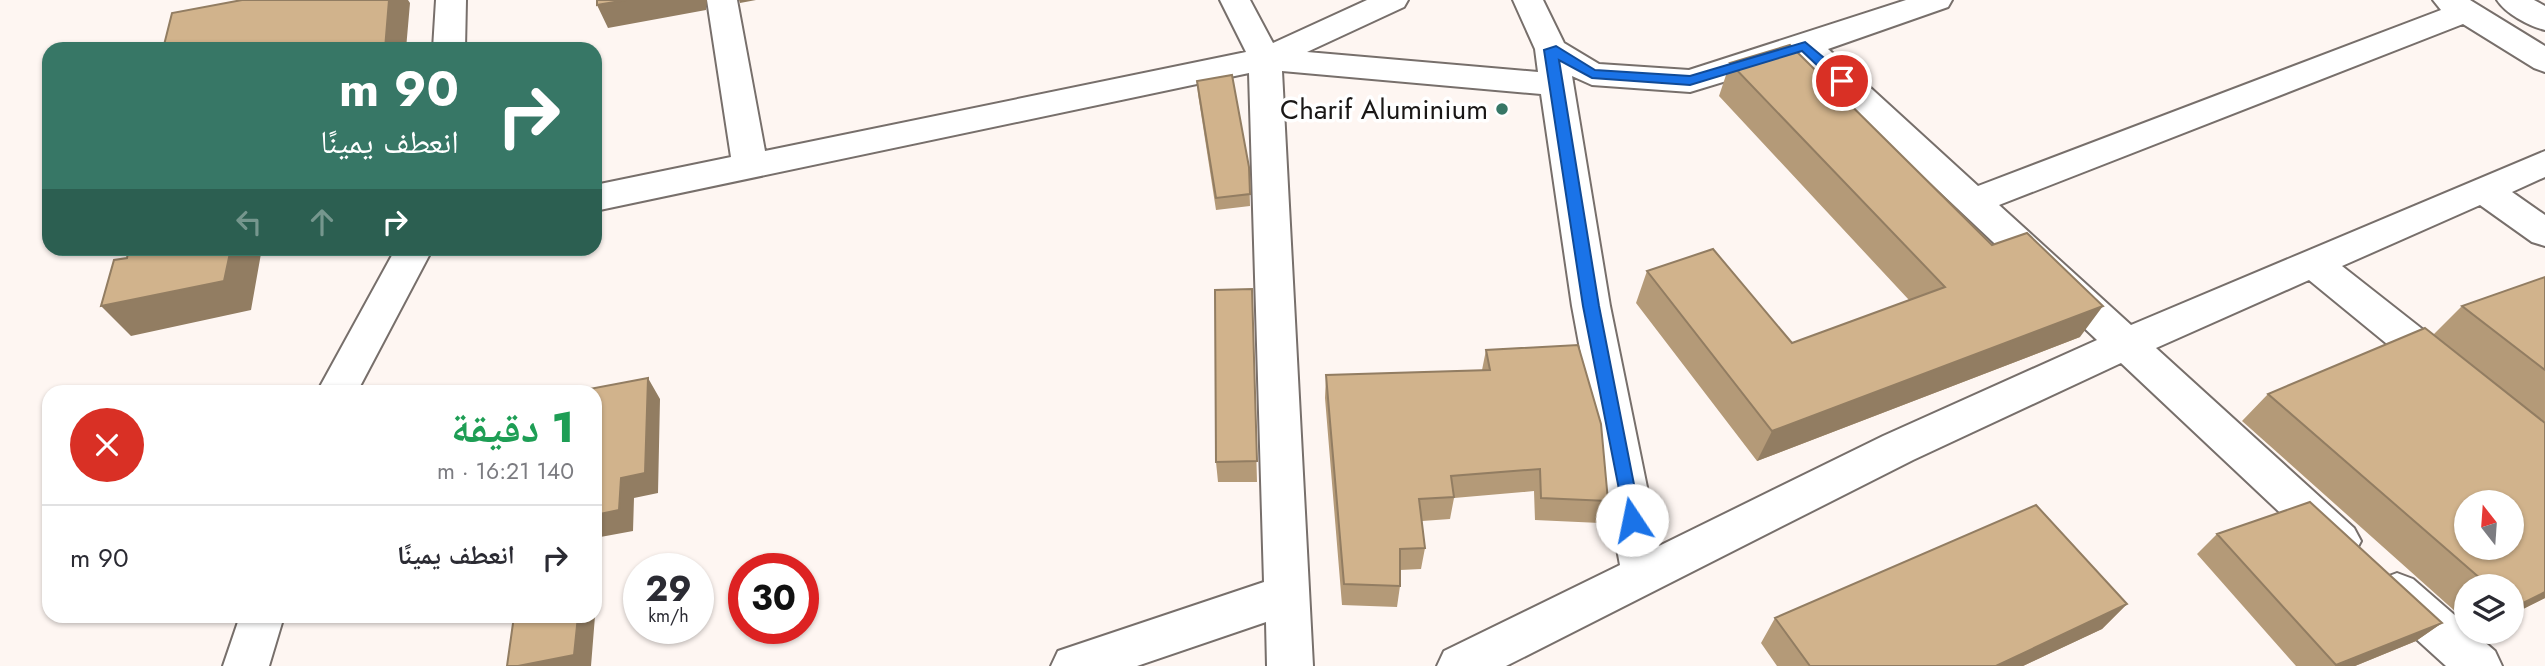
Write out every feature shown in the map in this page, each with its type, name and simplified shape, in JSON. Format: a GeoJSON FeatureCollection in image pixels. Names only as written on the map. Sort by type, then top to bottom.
{"type":"FeatureCollection","features":[{"type":"Feature","properties":{"kind":"street"},"geometry":{"type":"LineString","coordinates":[[449,42],[451,0]]}},
{"type":"Feature","properties":{"kind":"street"},"geometry":{"type":"LineString","coordinates":[[722,0],[750,165]]}},
{"type":"Feature","properties":{"kind":"street"},"geometry":{"type":"LineString","coordinates":[[1235,0],[1265,59],[1290,666]]}},
{"type":"Feature","properties":{"kind":"street"},"geometry":{"type":"LineString","coordinates":[[602,197],[1265,59],[1393,0]]}},
{"type":"Feature","properties":{"kind":"street"},"geometry":{"type":"LineString","coordinates":[[1528,0],[1554,67],[1591,306],[1643,573]]}},
{"type":"Feature","properties":{"kind":"street"},"geometry":{"type":"LineString","coordinates":[[1265,59],[1554,67],[1592,74],[1690,80],[1805,46],[1937,0]]}},
{"type":"Feature","properties":{"kind":"street"},"geometry":{"type":"LineString","coordinates":[[2512,0],[2545,20]]}},
{"type":"Feature","properties":{"kind":"street"},"geometry":{"type":"LineString","coordinates":[[1973,201],[2457,6],[2545,61]]}},
{"type":"Feature","properties":{"kind":"street"},"geometry":{"type":"LineString","coordinates":[[1805,46],[2368,567],[2464,662]]}},
{"type":"Feature","properties":{"kind":"street"},"geometry":{"type":"LineString","coordinates":[[1489,660],[1643,573],[1898,448],[2126,344],[2315,265],[2545,163]]}},
{"type":"Feature","properties":{"kind":"street"},"geometry":{"type":"LineString","coordinates":[[2484,190],[2545,233]]}},
{"type":"Feature","properties":{"kind":"street"},"geometry":{"type":"LineString","coordinates":[[341,385],[411,256]]}},
{"type":"Feature","properties":{"kind":"street"},"geometry":{"type":"LineString","coordinates":[[2315,265],[2472,391]]}},
{"type":"Feature","properties":{"kind":"street"},"geometry":{"type":"LineString","coordinates":[[1074,666],[1287,595]]}},
{"type":"Feature","properties":{"kind":"street"},"geometry":{"type":"LineString","coordinates":[[246,666],[260,623]]}},
{"type":"Feature","properties":{"kind":"building"},"geometry":{"type":"Polygon","coordinates":[[[242,0],[389,0],[386,42],[165,42],[172,13],[242,0]]]}},
{"type":"Feature","properties":{"kind":"building"},"geometry":{"type":"Polygon","coordinates":[[[597,0],[626,0],[597,5],[597,0]]]}},
{"type":"Feature","properties":{"kind":"building"},"geometry":{"type":"Polygon","coordinates":[[[1790,45],[1992,245],[2027,233],[2103,306],[1772,431],[1647,271],[1713,249],[1792,343],[1945,287],[1730,63],[1790,45]]]}},
{"type":"Feature","properties":{"kind":"building"},"geometry":{"type":"Polygon","coordinates":[[[1232,75],[1249,167],[1250,194],[1216,198],[1197,81],[1232,75]]]}},
{"type":"Feature","properties":{"kind":"building"},"geometry":{"type":"Polygon","coordinates":[[[229,256],[224,281],[101,306],[114,260],[229,256]]]}},
{"type":"Feature","properties":{"kind":"building"},"geometry":{"type":"Polygon","coordinates":[[[2545,277],[2545,370],[2462,306],[2545,277]]]}},
{"type":"Feature","properties":{"kind":"building"},"geometry":{"type":"Polygon","coordinates":[[[1252,289],[1257,461],[1216,462],[1215,290],[1252,289]]]}},
{"type":"Feature","properties":{"kind":"building"},"geometry":{"type":"Polygon","coordinates":[[[2425,328],[2545,423],[2545,592],[2524,602],[2524,574],[2475,574],[2459,560],[2524,560],[2524,490],[2454,490],[2454,556],[2268,394],[2425,328]]]}},
{"type":"Feature","properties":{"kind":"building"},"geometry":{"type":"Polygon","coordinates":[[[1578,345],[1601,424],[1608,501],[1541,498],[1540,469],[1451,476],[1454,497],[1419,499],[1425,548],[1400,549],[1400,586],[1344,584],[1326,375],[1490,370],[1486,350],[1578,345]]]}},
{"type":"Feature","properties":{"kind":"building"},"geometry":{"type":"Polygon","coordinates":[[[648,378],[645,473],[621,478],[619,510],[602,514],[602,387],[648,378]]]}},
{"type":"Feature","properties":{"kind":"building"},"geometry":{"type":"Polygon","coordinates":[[[2310,502],[2442,623],[2336,665],[2217,534],[2310,502]]]}},
{"type":"Feature","properties":{"kind":"building"},"geometry":{"type":"Polygon","coordinates":[[[2036,505],[2127,604],[1996,666],[1810,666],[1775,618],[2036,505]]]}},
{"type":"Feature","properties":{"kind":"building"},"geometry":{"type":"Polygon","coordinates":[[[513,623],[577,623],[574,655],[507,666],[513,623]]]}},
{"type":"Feature","properties":{"kind":"place","name":"Charif Aluminium"},"geometry":{"type":"Point","coordinates":[1502,109]}},
{"type":"Feature","properties":{"kind":"route"},"geometry":{"type":"LineString","coordinates":[[1632,520],[1591,306],[1551,50],[1592,74],[1690,80],[1805,46],[1842,81]]}}]}
